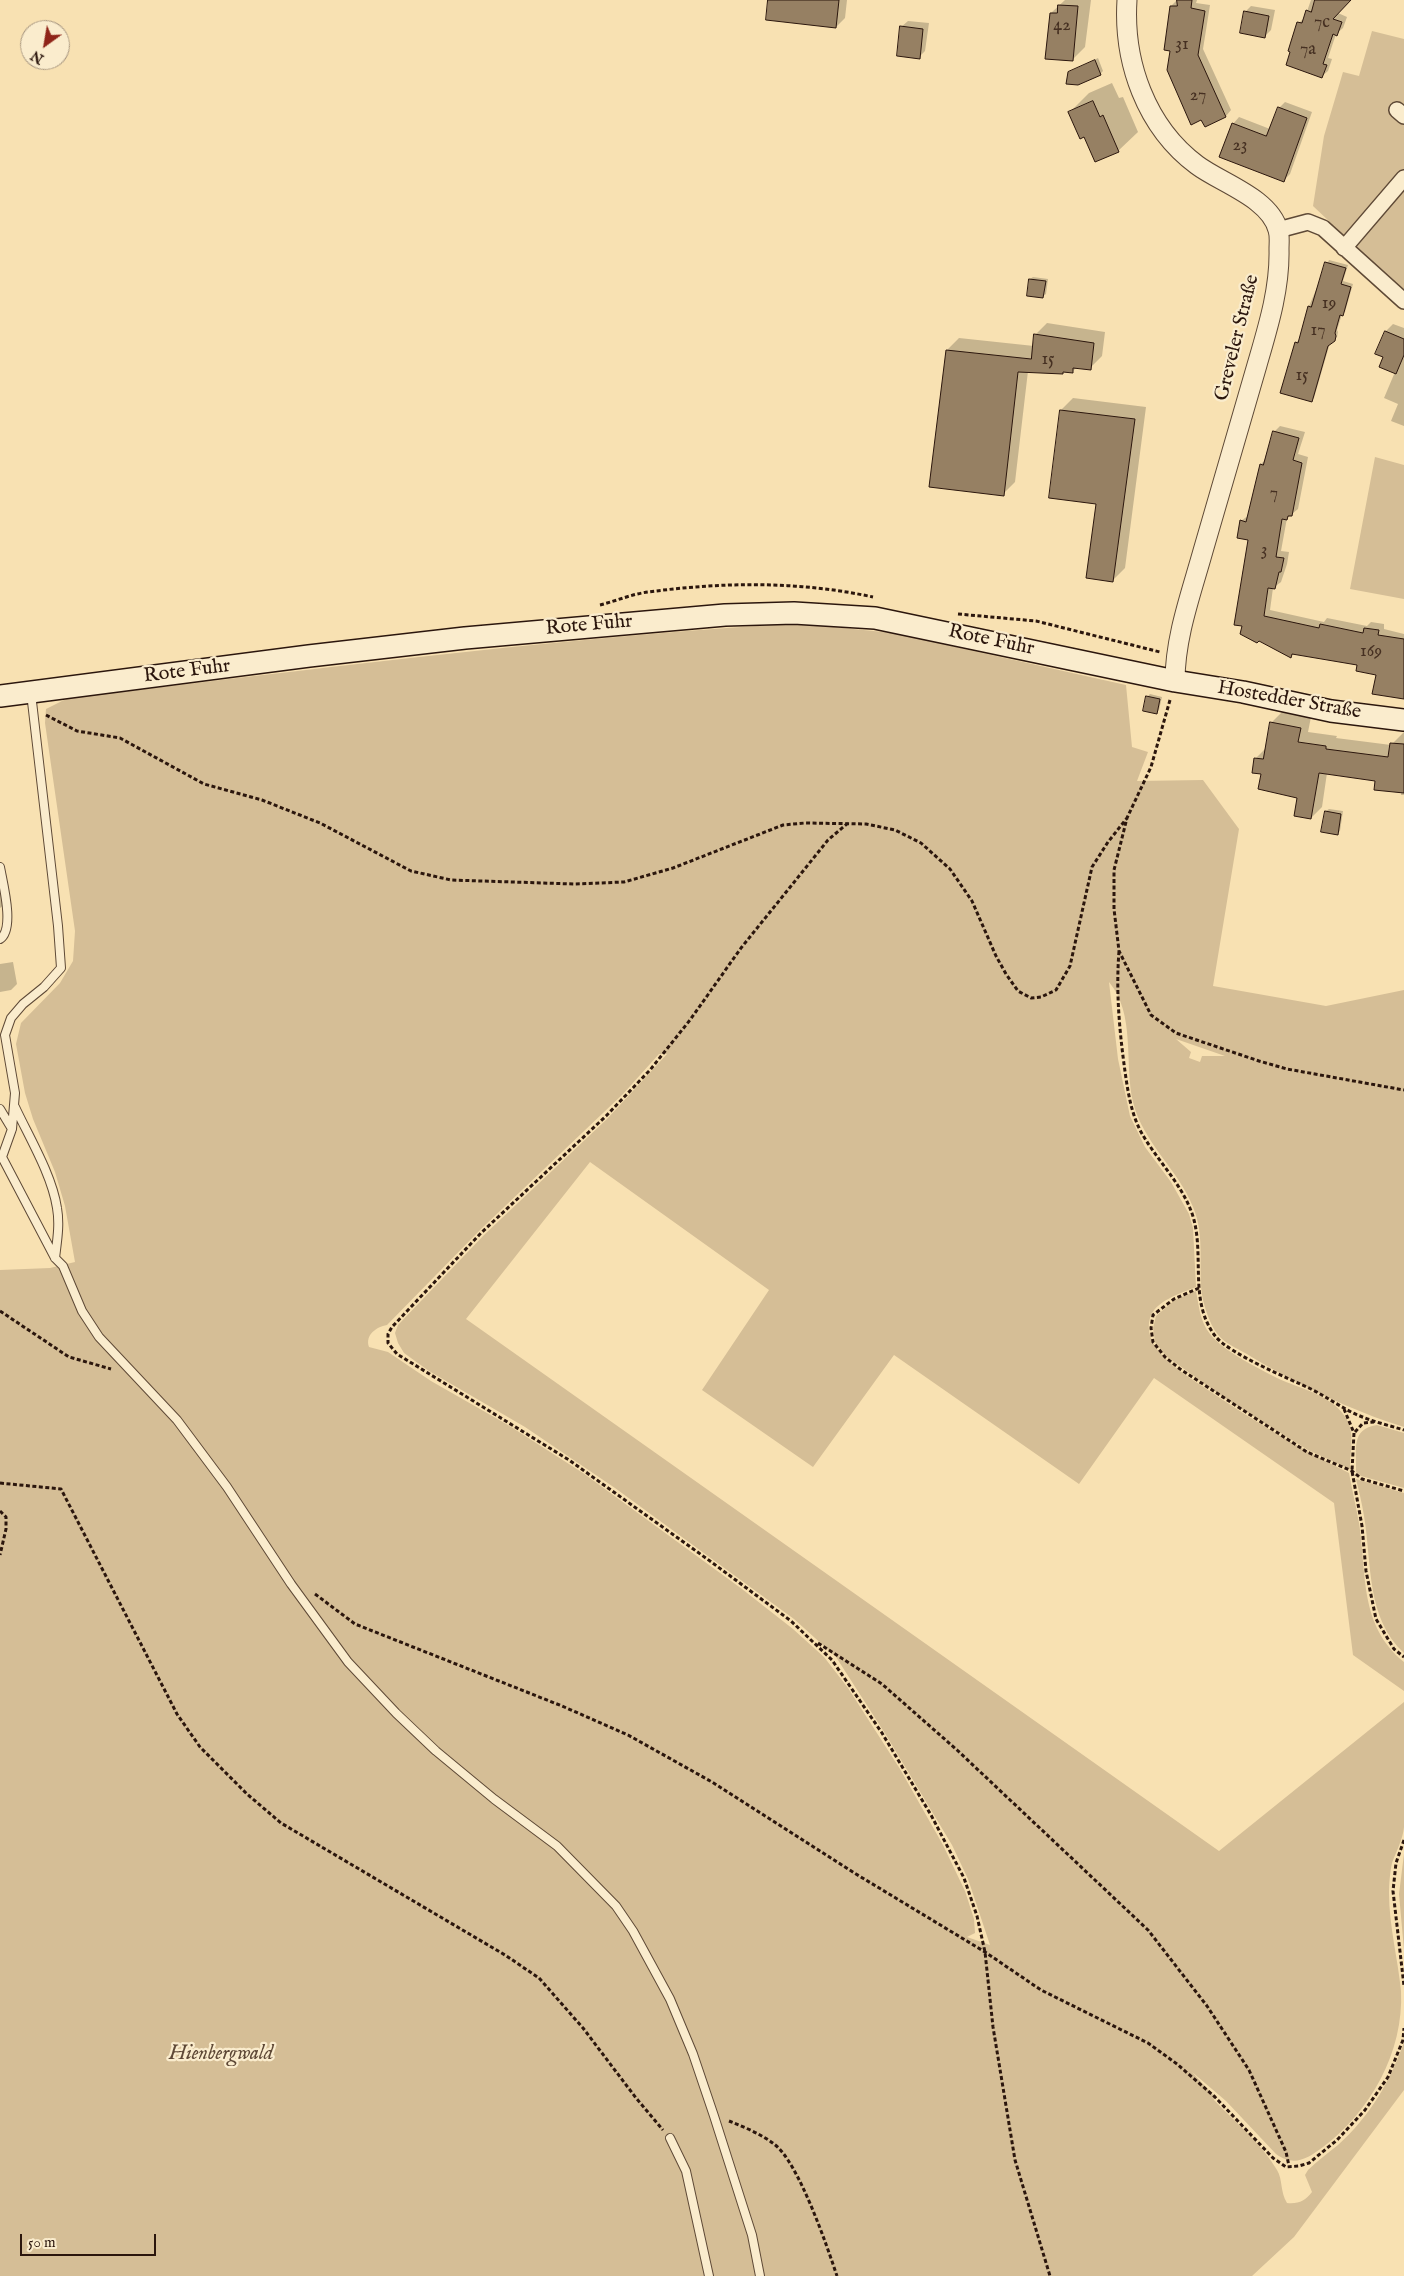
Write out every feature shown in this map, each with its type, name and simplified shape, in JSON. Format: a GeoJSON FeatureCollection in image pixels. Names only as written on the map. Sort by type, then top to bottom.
{"type":"FeatureCollection","features":[{"type":"Feature","properties":{"kind":"main road","name":"Rote Fuhr"},"geometry":{"type":"LineString","coordinates":[[0,696],[465,638],[726,615],[794,613],[875,618],[1175,681]]}},
{"type":"Feature","properties":{"kind":"main road","name":"Hostedder Straße"},"geometry":{"type":"LineString","coordinates":[[1175,681],[1243,692],[1331,711],[1404,720]]}},
{"type":"Feature","properties":{"kind":"street","name":"Greveler Straße"},"geometry":{"type":"LineString","coordinates":[[1127,0],[1127,39],[1134,74],[1159,126],[1176,146],[1198,165],[1238,188],[1268,211],[1278,230],[1279,266],[1272,316],[1192,591],[1175,657],[1175,681]]}},
{"type":"Feature","properties":{"kind":"street"},"geometry":{"type":"LineString","coordinates":[[1344,248],[1404,178]]}},
{"type":"Feature","properties":{"kind":"street"},"geometry":{"type":"LineString","coordinates":[[1278,230],[1308,222],[1323,228],[1404,301]]}},
{"type":"Feature","properties":{"kind":"lane"},"geometry":{"type":"LineString","coordinates":[[30,692],[58,926],[60,968],[44,987],[23,1004],[11,1018],[5,1035],[15,1093],[12,1130],[2,1156],[55,1258],[63,1266],[82,1312],[99,1337],[177,1420],[227,1486],[291,1584],[348,1662],[396,1713],[436,1751],[494,1799],[557,1846],[616,1906],[633,1931],[670,1999],[714,2116],[752,2235],[760,2276]]}},
{"type":"Feature","properties":{"kind":"lane"},"geometry":{"type":"LineString","coordinates":[[0,867],[8,926],[0,940]]}},
{"type":"Feature","properties":{"kind":"lane"},"geometry":{"type":"LineString","coordinates":[[14,1106],[48,1179],[57,1206],[59,1227],[55,1258]]}},
{"type":"Feature","properties":{"kind":"lane"},"geometry":{"type":"LineString","coordinates":[[0,1109],[12,1130]]}},
{"type":"Feature","properties":{"kind":"lane"},"geometry":{"type":"LineString","coordinates":[[670,2138],[686,2171],[709,2276]]}},
{"type":"Feature","properties":{"kind":"path"},"geometry":{"type":"LineString","coordinates":[[1175,681],[1151,767],[1127,818],[1114,870],[1114,909],[1119,951],[1116,986],[1118,1020],[1132,1107],[1140,1128],[1186,1198],[1194,1220],[1202,1313],[1218,1339],[1286,1379],[1334,1400],[1344,1408],[1375,1422],[1404,1430]]}},
{"type":"Feature","properties":{"kind":"path"},"geometry":{"type":"LineString","coordinates":[[30,692],[46,715],[77,731],[120,738],[204,784],[262,800],[320,824],[411,871],[451,880],[574,884],[624,882],[673,868],[783,826],[805,822],[848,823],[866,824],[895,830],[921,843],[950,868],[972,901],[1006,974],[1018,991],[1031,998],[1041,997],[1056,990],[1070,966],[1092,867],[1108,842],[1127,818]]}},
{"type":"Feature","properties":{"kind":"path"},"geometry":{"type":"LineString","coordinates":[[848,823],[828,840],[779,900],[741,948],[690,1020],[650,1070],[606,1116],[481,1232],[406,1312],[388,1334],[388,1343],[397,1354],[570,1460],[710,1560],[813,1640],[882,1684],[957,1750],[1148,1930],[1207,2006],[1249,2070],[1279,2133],[1290,2167]]}},
{"type":"Feature","properties":{"kind":"path"},"geometry":{"type":"LineString","coordinates":[[1119,951],[1151,1015],[1176,1033],[1287,1069],[1404,1090]]}},
{"type":"Feature","properties":{"kind":"path"},"geometry":{"type":"LineString","coordinates":[[1199,1288],[1174,1299],[1153,1315],[1151,1328],[1153,1342],[1165,1357],[1225,1400],[1307,1452],[1362,1478],[1404,1491]]}},
{"type":"Feature","properties":{"kind":"path"},"geometry":{"type":"LineString","coordinates":[[0,1311],[69,1357],[111,1369]]}},
{"type":"Feature","properties":{"kind":"path"},"geometry":{"type":"LineString","coordinates":[[1344,1408],[1354,1433],[1352,1472],[1362,1526],[1366,1571],[1376,1619],[1394,1649],[1404,1657]]}},
{"type":"Feature","properties":{"kind":"path"},"geometry":{"type":"LineString","coordinates":[[1354,1433],[1363,1423],[1375,1422]]}},
{"type":"Feature","properties":{"kind":"path"},"geometry":{"type":"LineString","coordinates":[[0,1482],[61,1489],[177,1714],[200,1747],[247,1794],[282,1823],[318,1847],[506,1955],[538,1978],[583,2028],[636,2098],[670,2138]]}},
{"type":"Feature","properties":{"kind":"path"},"geometry":{"type":"LineString","coordinates":[[0,1511],[6,1517],[6,1529],[0,1556]]}},
{"type":"Feature","properties":{"kind":"path"},"geometry":{"type":"LineString","coordinates":[[291,1584],[298,1582],[355,1624],[562,1706],[628,1735],[712,1782],[856,1874],[985,1952],[1041,1990],[1155,2048],[1177,2064],[1215,2098],[1273,2158],[1290,2167],[1309,2163],[1337,2140],[1366,2110],[1388,2077],[1403,2040],[1404,2028]]}},
{"type":"Feature","properties":{"kind":"path"},"geometry":{"type":"LineString","coordinates":[[813,1640],[832,1660],[882,1733],[936,1822],[964,1878],[977,1916],[985,1952],[993,2027],[1015,2160],[1050,2276]]}},
{"type":"Feature","properties":{"kind":"path"},"geometry":{"type":"LineString","coordinates":[[1404,1840],[1396,1863],[1393,1891],[1404,1986]]}},
{"type":"Feature","properties":{"kind":"path"},"geometry":{"type":"LineString","coordinates":[[714,2116],[742,2126],[776,2144],[794,2170],[817,2221],[836,2276]]}},
{"type":"Feature","properties":{"kind":"green space"},"geometry":{"type":"Polygon","coordinates":[[[1372,31],[1404,39],[1404,292],[1313,206],[1324,136],[1343,72],[1359,76],[1372,31]]]}},
{"type":"Feature","properties":{"kind":"green space"},"geometry":{"type":"Polygon","coordinates":[[[1375,457],[1404,465],[1404,599],[1350,589],[1375,457]]]}},
{"type":"Feature","properties":{"kind":"green space","name":"Hienbergwald"},"geometry":{"type":"Polygon","coordinates":[[[771,625],[814,625],[893,633],[1126,685],[1132,747],[1148,752],[1137,781],[1203,780],[1239,829],[1213,986],[1326,1006],[1404,990],[1404,1427],[1384,1421],[1306,1387],[1231,1345],[1221,1338],[1212,1326],[1201,1289],[1200,1242],[1197,1218],[1187,1193],[1152,1143],[1138,1117],[1130,1087],[1128,1040],[1123,1009],[1109,982],[1118,1059],[1130,1116],[1145,1147],[1171,1182],[1189,1214],[1193,1228],[1196,1287],[1169,1298],[1153,1312],[1149,1323],[1149,1332],[1154,1346],[1171,1364],[1243,1413],[1277,1434],[1349,1473],[1359,1523],[1365,1580],[1372,1615],[1379,1632],[1389,1648],[1404,1662],[1404,1691],[1353,1655],[1334,1503],[1154,1378],[1079,1484],[894,1355],[813,1467],[702,1390],[769,1290],[590,1162],[466,1319],[1219,1851],[1404,1702],[1404,1827],[1401,1841],[1392,1863],[1389,1893],[1390,1918],[1401,1991],[1400,2014],[1397,2036],[1381,2079],[1369,2098],[1340,2133],[1311,2155],[1295,2161],[1276,2154],[1226,2101],[1192,2072],[1215,2097],[1214,2100],[1256,2142],[1271,2160],[1279,2174],[1283,2195],[1287,2203],[1301,2201],[1312,2192],[1305,2175],[1308,2170],[1349,2134],[1378,2098],[1404,2042],[1404,2090],[1294,2237],[1252,2276],[709,2276],[686,2171],[666,2133],[683,2169],[707,2276],[0,2276],[0,1270],[50,1268],[75,1262],[65,1206],[55,1172],[33,1119],[25,1093],[16,1044],[21,1023],[60,983],[73,961],[75,931],[45,723],[46,709],[68,698],[419,657],[683,631],[771,625]],[[1176,1039],[1191,1052],[1189,1058],[1200,1062],[1202,1056],[1225,1056],[1176,1039]],[[659,1054],[623,1094],[482,1228],[387,1325],[372,1332],[368,1343],[369,1347],[388,1352],[431,1381],[508,1425],[583,1473],[742,1589],[793,1629],[824,1657],[848,1688],[900,1769],[943,1845],[965,1891],[974,1919],[975,1933],[967,1937],[990,1945],[968,1879],[952,1845],[886,1735],[836,1657],[794,1619],[615,1488],[525,1427],[429,1371],[404,1353],[398,1343],[395,1333],[398,1325],[484,1235],[607,1119],[667,1054],[659,1054]]]}},
{"type":"Feature","properties":{"kind":"green space"},"geometry":{"type":"Polygon","coordinates":[[[1196,1291],[1200,1314],[1204,1324],[1210,1334],[1223,1347],[1277,1378],[1316,1394],[1334,1404],[1341,1411],[1351,1431],[1350,1469],[1308,1450],[1226,1399],[1166,1356],[1155,1342],[1153,1328],[1156,1316],[1175,1300],[1196,1291]]]}},
{"type":"Feature","properties":{"kind":"green space"},"geometry":{"type":"Polygon","coordinates":[[[1377,1425],[1404,1433],[1404,1488],[1361,1476],[1356,1472],[1356,1449],[1359,1436],[1368,1427],[1377,1425]]]}},
{"type":"Feature","properties":{"kind":"green space"},"geometry":{"type":"Polygon","coordinates":[[[1356,1479],[1404,1493],[1404,1653],[1392,1639],[1383,1624],[1377,1607],[1370,1571],[1364,1516],[1356,1479]]]}},
{"type":"Feature","properties":{"kind":"green space"},"geometry":{"type":"Polygon","coordinates":[[[1404,1854],[1404,1950],[1399,1894],[1404,1854]]]}},
{"type":"Feature","properties":{"kind":"building"},"geometry":{"type":"Polygon","coordinates":[[[768,0],[839,0],[836,28],[766,20],[768,0]]]}},
{"type":"Feature","properties":{"kind":"building"},"geometry":{"type":"Polygon","coordinates":[[[1177,0],[1192,0],[1191,8],[1205,11],[1198,55],[1226,117],[1205,127],[1201,120],[1191,125],[1167,70],[1170,51],[1164,50],[1170,6],[1177,6],[1177,0]]]}},
{"type":"Feature","properties":{"kind":"building"},"geometry":{"type":"Polygon","coordinates":[[[1315,0],[1351,0],[1333,19],[1342,22],[1337,36],[1333,34],[1323,64],[1327,65],[1322,78],[1286,65],[1290,52],[1288,51],[1297,22],[1302,23],[1306,10],[1311,12],[1315,0]]]}},
{"type":"Feature","properties":{"kind":"building"},"geometry":{"type":"Polygon","coordinates":[[[1058,5],[1078,6],[1073,61],[1045,59],[1050,13],[1057,13],[1058,5]]]}},
{"type":"Feature","properties":{"kind":"building"},"geometry":{"type":"Polygon","coordinates":[[[1244,11],[1269,16],[1265,38],[1240,33],[1244,11]]]}},
{"type":"Feature","properties":{"kind":"building"},"geometry":{"type":"Polygon","coordinates":[[[900,26],[923,29],[920,59],[897,56],[900,26]]]}},
{"type":"Feature","properties":{"kind":"building"},"geometry":{"type":"Polygon","coordinates":[[[1095,60],[1101,75],[1078,85],[1066,84],[1068,72],[1095,60]]]}},
{"type":"Feature","properties":{"kind":"building"},"geometry":{"type":"Polygon","coordinates":[[[1093,101],[1100,117],[1103,115],[1119,152],[1095,162],[1084,137],[1080,139],[1068,112],[1093,101]]]}},
{"type":"Feature","properties":{"kind":"building"},"geometry":{"type":"Polygon","coordinates":[[[1278,107],[1307,118],[1284,182],[1219,157],[1232,123],[1266,136],[1278,107]]]}},
{"type":"Feature","properties":{"kind":"building"},"geometry":{"type":"Polygon","coordinates":[[[1325,262],[1346,268],[1341,284],[1351,287],[1343,316],[1340,315],[1335,333],[1335,341],[1328,346],[1312,402],[1280,393],[1295,342],[1298,343],[1308,306],[1311,307],[1325,262]]]}},
{"type":"Feature","properties":{"kind":"building"},"geometry":{"type":"Polygon","coordinates":[[[1029,279],[1046,281],[1043,298],[1027,296],[1029,279]]]}},
{"type":"Feature","properties":{"kind":"building"},"geometry":{"type":"Polygon","coordinates":[[[1385,331],[1404,339],[1404,355],[1396,374],[1379,367],[1383,357],[1375,354],[1385,331]]]}},
{"type":"Feature","properties":{"kind":"building"},"geometry":{"type":"Polygon","coordinates":[[[1034,334],[1094,343],[1091,370],[1073,368],[1073,373],[1063,372],[1063,374],[1018,372],[1004,496],[929,487],[946,350],[1031,359],[1034,334]]]}},
{"type":"Feature","properties":{"kind":"building"},"geometry":{"type":"Polygon","coordinates":[[[1060,410],[1135,419],[1113,582],[1086,578],[1096,504],[1049,498],[1060,410]]]}},
{"type":"Feature","properties":{"kind":"building"},"geometry":{"type":"Polygon","coordinates":[[[1273,431],[1299,438],[1293,460],[1302,463],[1292,516],[1288,516],[1287,520],[1282,519],[1276,557],[1284,558],[1275,589],[1268,588],[1264,616],[1319,628],[1320,624],[1363,633],[1364,628],[1379,630],[1378,635],[1404,639],[1404,699],[1372,694],[1376,675],[1356,671],[1357,665],[1292,654],[1291,658],[1259,641],[1257,643],[1240,634],[1242,626],[1234,625],[1248,540],[1237,538],[1240,520],[1246,522],[1260,464],[1263,465],[1273,431]]]}},
{"type":"Feature","properties":{"kind":"building"},"geometry":{"type":"Polygon","coordinates":[[[1146,696],[1160,699],[1157,714],[1143,711],[1146,696]]]}},
{"type":"Feature","properties":{"kind":"building"},"geometry":{"type":"Polygon","coordinates":[[[1270,722],[1301,728],[1298,742],[1326,746],[1326,749],[1388,757],[1390,743],[1404,744],[1404,793],[1374,790],[1375,781],[1319,773],[1311,819],[1294,816],[1297,798],[1258,789],[1261,774],[1252,773],[1254,758],[1263,759],[1270,722]]]}},
{"type":"Feature","properties":{"kind":"building"},"geometry":{"type":"Polygon","coordinates":[[[1325,811],[1341,814],[1338,835],[1321,832],[1325,811]]]}}]}
